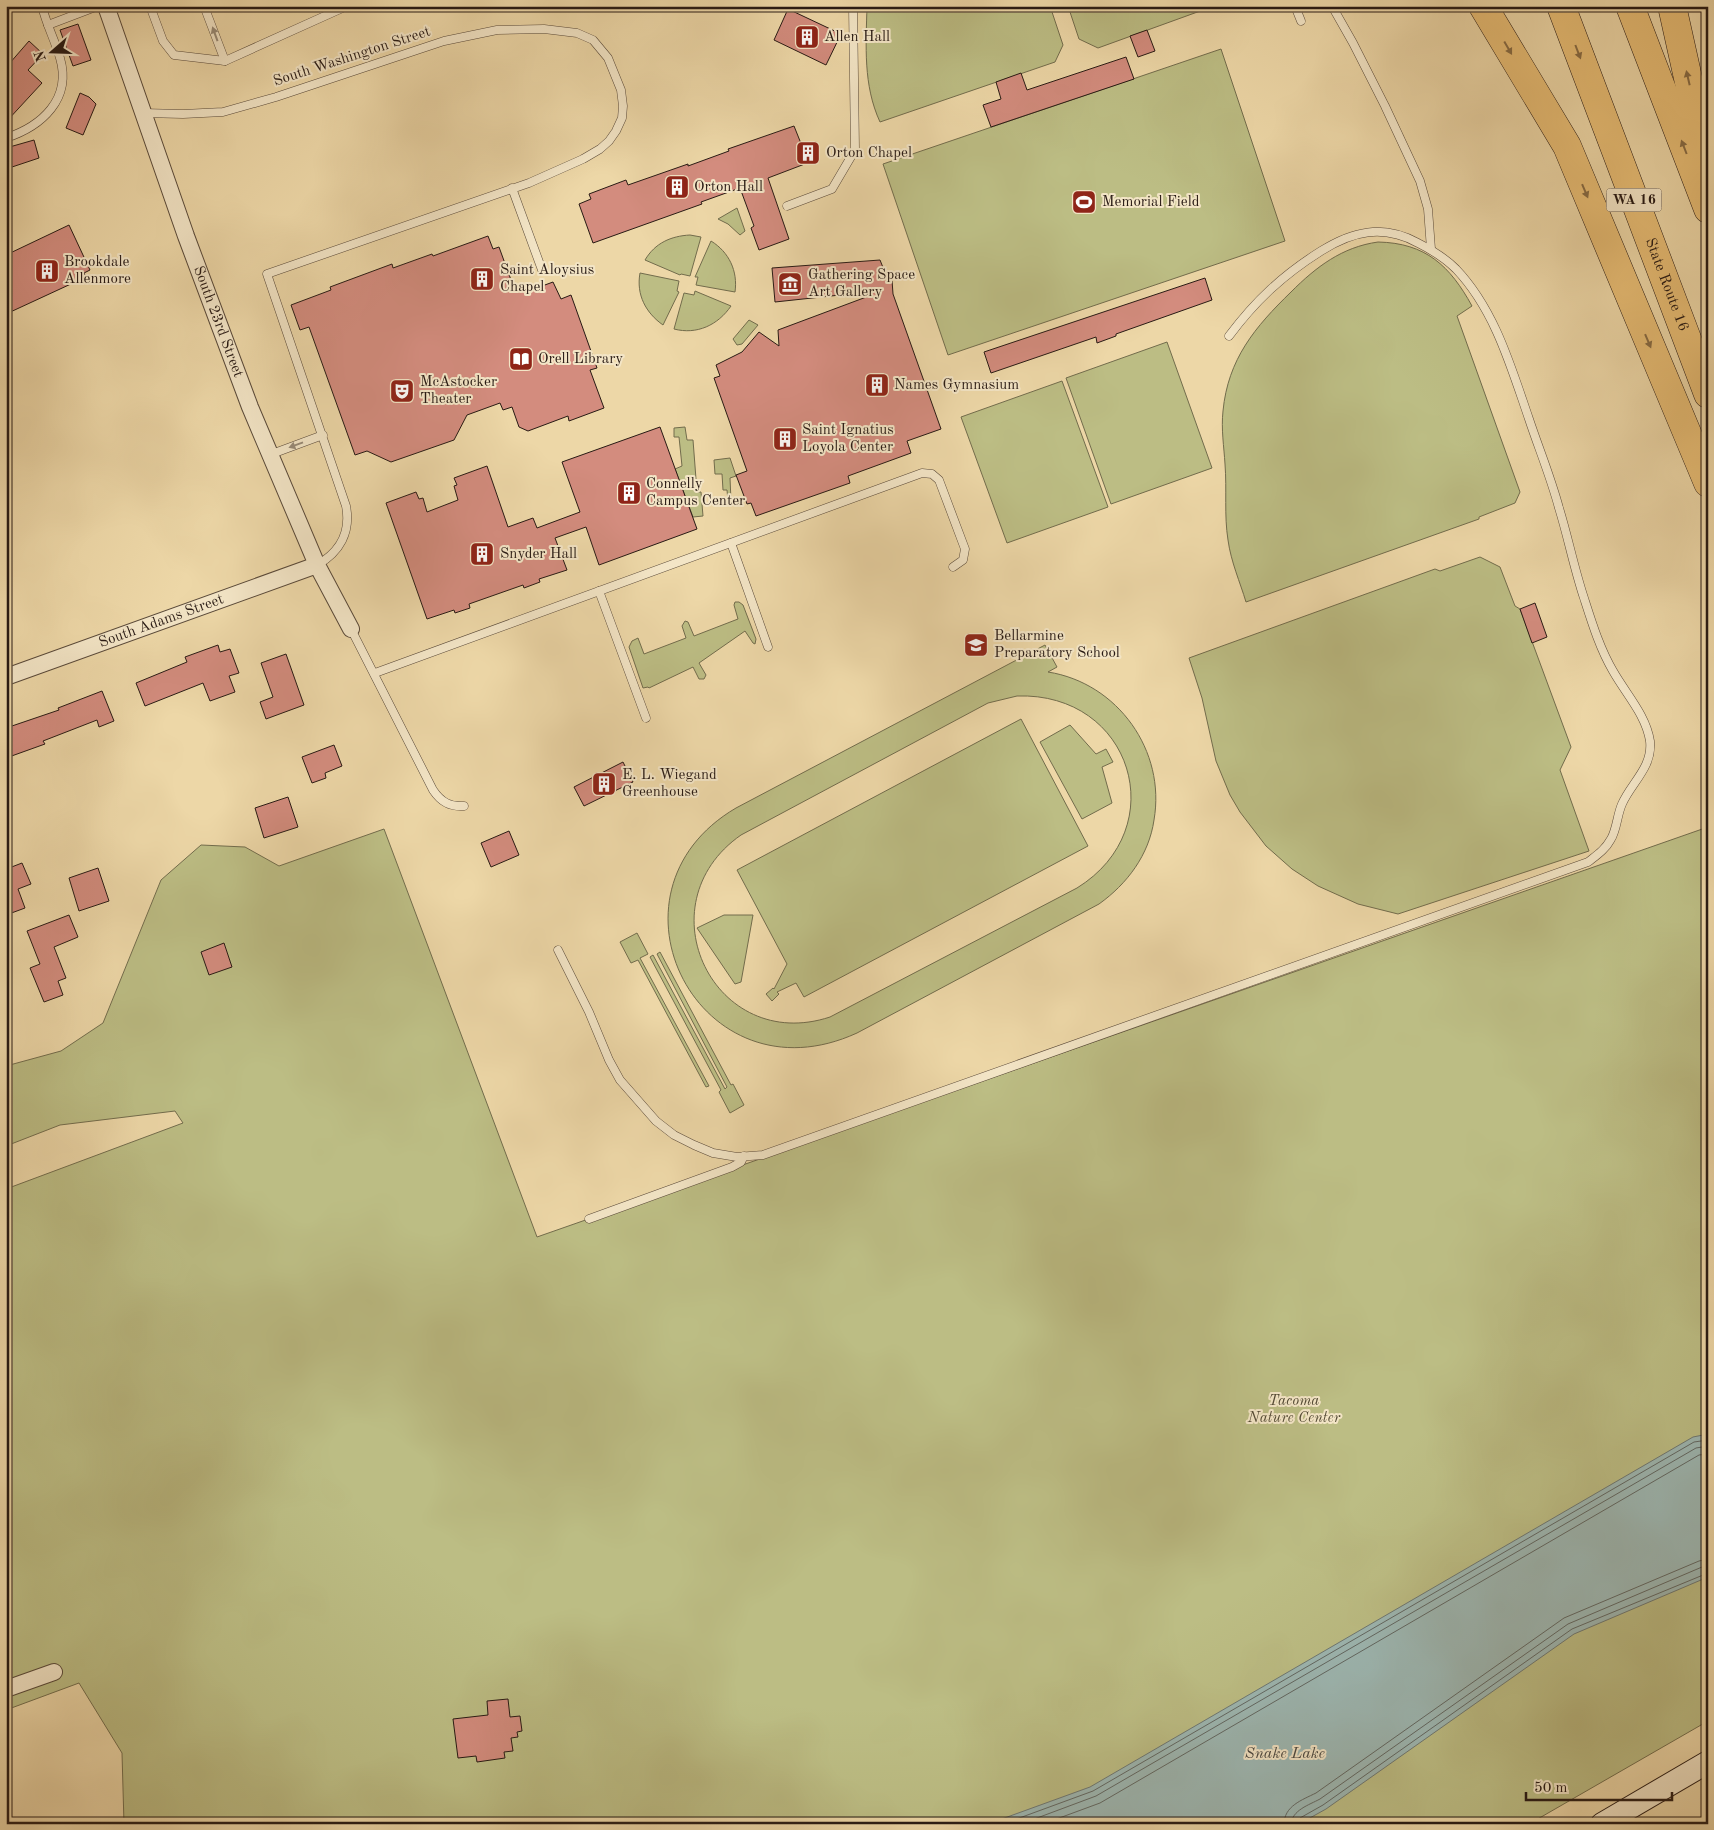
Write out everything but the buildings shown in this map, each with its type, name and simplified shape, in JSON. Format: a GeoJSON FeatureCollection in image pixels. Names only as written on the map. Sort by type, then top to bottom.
{"type":"FeatureCollection","features":[{"type":"Feature","properties":{"kind":"highway"},"geometry":{"type":"LineString","coordinates":[[1483,6],[1567,146],[1708,483]]}},
{"type":"Feature","properties":{"kind":"highway","name":"State Route 16"},"geometry":{"type":"LineString","coordinates":[[1561,6],[1708,394]]}},
{"type":"Feature","properties":{"kind":"highway"},"geometry":{"type":"LineString","coordinates":[[1630,6],[1708,209]]}},
{"type":"Feature","properties":{"kind":"highway"},"geometry":{"type":"LineString","coordinates":[[1672,6],[1694,105],[1708,142]]}},
{"type":"Feature","properties":{"kind":"main road"},"geometry":{"type":"LineString","coordinates":[[1602,1824],[1708,1762]]}},
{"type":"Feature","properties":{"kind":"street","name":"South 23rd Street"},"geometry":{"type":"LineString","coordinates":[[106,6],[186,236],[269,455],[317,565],[351,628]]}},
{"type":"Feature","properties":{"kind":"street","name":"South Adams Street"},"geometry":{"type":"LineString","coordinates":[[6,676],[317,565]]}},
{"type":"Feature","properties":{"kind":"street"},"geometry":{"type":"LineString","coordinates":[[6,1689],[54,1672]]}},
{"type":"Feature","properties":{"kind":"lane"},"geometry":{"type":"LineString","coordinates":[[6,138],[34,125],[45,116],[59,97],[63,70],[57,46],[42,6]]}},
{"type":"Feature","properties":{"kind":"lane"},"geometry":{"type":"LineString","coordinates":[[48,25],[98,6]]}},
{"type":"Feature","properties":{"kind":"lane"},"geometry":{"type":"LineString","coordinates":[[150,6],[163,41],[174,55],[225,62],[347,6]]}},
{"type":"Feature","properties":{"kind":"lane"},"geometry":{"type":"LineString","coordinates":[[204,6],[225,62]]}},
{"type":"Feature","properties":{"kind":"lane"},"geometry":{"type":"LineString","coordinates":[[787,206],[832,189],[855,150],[853,6]]}},
{"type":"Feature","properties":{"kind":"lane"},"geometry":{"type":"LineString","coordinates":[[1295,6],[1301,21]]}},
{"type":"Feature","properties":{"kind":"lane"},"geometry":{"type":"LineString","coordinates":[[1332,6],[1385,106],[1420,181],[1428,209],[1431,249]]}},
{"type":"Feature","properties":{"kind":"lane","name":"South Washington Street"},"geometry":{"type":"LineString","coordinates":[[143,113],[223,112],[276,97],[444,41],[475,34],[523,29],[571,32],[593,40],[608,58],[621,90],[622,118],[612,136],[600,149],[583,159],[512,188],[267,274],[323,435]]}},
{"type":"Feature","properties":{"kind":"lane"},"geometry":{"type":"LineString","coordinates":[[512,188],[542,270]]}},
{"type":"Feature","properties":{"kind":"lane"},"geometry":{"type":"LineString","coordinates":[[558,950],[589,1012],[609,1060],[620,1080],[639,1104],[662,1126],[694,1146],[737,1157],[763,1155],[1588,862],[1602,852],[1612,838],[1621,805],[1630,788],[1642,774],[1648,759],[1650,743],[1645,725],[1636,706],[1612,670],[1598,642],[1559,506],[1505,352],[1492,321],[1473,290],[1456,268],[1431,249],[1414,240],[1391,232],[1368,232],[1350,236],[1307,260],[1278,282],[1247,311],[1230,336]]}},
{"type":"Feature","properties":{"kind":"lane"},"geometry":{"type":"LineString","coordinates":[[269,455],[323,435],[348,516],[347,530],[339,547],[317,565]]}},
{"type":"Feature","properties":{"kind":"lane"},"geometry":{"type":"LineString","coordinates":[[375,673],[927,473],[936,476],[939,480],[965,549],[963,560],[953,567]]}},
{"type":"Feature","properties":{"kind":"lane"},"geometry":{"type":"LineString","coordinates":[[731,543],[768,647]]}},
{"type":"Feature","properties":{"kind":"lane"},"geometry":{"type":"LineString","coordinates":[[599,591],[646,718]]}},
{"type":"Feature","properties":{"kind":"lane"},"geometry":{"type":"LineString","coordinates":[[351,628],[433,790],[439,799],[446,804],[456,807],[464,806]]}},
{"type":"Feature","properties":{"kind":"lane"},"geometry":{"type":"LineString","coordinates":[[589,1219],[732,1167],[741,1162],[744,1156]]}},
{"type":"Feature","properties":{"kind":"green space"},"geometry":{"type":"Polygon","coordinates":[[[867,6],[1050,6],[1063,45],[1055,62],[880,122],[868,80],[866,51],[867,6]]]}},
{"type":"Feature","properties":{"kind":"green space"},"geometry":{"type":"Polygon","coordinates":[[[1068,6],[1214,6],[1098,48],[1079,39],[1068,6]]]}},
{"type":"Feature","properties":{"kind":"green space","name":"Memorial Field"},"geometry":{"type":"Polygon","coordinates":[[[1221,49],[1285,241],[948,355],[883,164],[1221,49]]]}},
{"type":"Feature","properties":{"kind":"green space"},"geometry":{"type":"Polygon","coordinates":[[[737,208],[745,231],[740,235],[728,224],[718,219],[737,208]]]}},
{"type":"Feature","properties":{"kind":"green space"},"geometry":{"type":"Polygon","coordinates":[[[690,235],[701,237],[690,276],[680,275],[645,260],[654,249],[664,242],[676,237],[690,235]]]}},
{"type":"Feature","properties":{"kind":"green space"},"geometry":{"type":"Polygon","coordinates":[[[711,241],[723,251],[731,263],[736,284],[735,292],[696,285],[698,277],[695,277],[711,241]]]}},
{"type":"Feature","properties":{"kind":"green space"},"geometry":{"type":"Polygon","coordinates":[[[1378,242],[1395,243],[1410,247],[1435,259],[1455,279],[1472,306],[1457,316],[1520,492],[1515,503],[1479,517],[1479,519],[1246,602],[1231,556],[1226,521],[1226,474],[1222,418],[1231,375],[1245,345],[1255,331],[1300,283],[1330,259],[1341,253],[1378,242]]]}},
{"type":"Feature","properties":{"kind":"green space"},"geometry":{"type":"Polygon","coordinates":[[[640,273],[679,281],[677,291],[679,292],[663,325],[652,315],[644,303],[640,289],[640,273]]]}},
{"type":"Feature","properties":{"kind":"green space"},"geometry":{"type":"Polygon","coordinates":[[[695,291],[731,306],[726,313],[706,327],[691,331],[674,329],[684,293],[694,295],[695,291]]]}},
{"type":"Feature","properties":{"kind":"green space"},"geometry":{"type":"Polygon","coordinates":[[[749,320],[758,325],[742,344],[737,345],[733,339],[749,320]]]}},
{"type":"Feature","properties":{"kind":"green space"},"geometry":{"type":"Polygon","coordinates":[[[1167,342],[1212,468],[1111,504],[1066,378],[1167,342]]]}},
{"type":"Feature","properties":{"kind":"green space"},"geometry":{"type":"Polygon","coordinates":[[[1062,381],[1108,507],[1007,543],[961,417],[1062,381]]]}},
{"type":"Feature","properties":{"kind":"green space"},"geometry":{"type":"Polygon","coordinates":[[[685,427],[687,440],[693,440],[697,492],[701,492],[703,516],[693,517],[675,469],[682,466],[679,437],[674,437],[674,428],[685,427]]]}},
{"type":"Feature","properties":{"kind":"green space"},"geometry":{"type":"Polygon","coordinates":[[[730,458],[736,476],[730,478],[731,501],[728,501],[727,490],[723,490],[722,474],[715,474],[714,460],[730,458]]]}},
{"type":"Feature","properties":{"kind":"green space"},"geometry":{"type":"Polygon","coordinates":[[[1480,557],[1500,567],[1515,606],[1520,609],[1571,747],[1560,770],[1589,851],[1398,914],[1358,904],[1318,886],[1292,869],[1266,846],[1240,812],[1230,795],[1216,761],[1202,698],[1189,658],[1435,569],[1440,571],[1480,557]]]}},
{"type":"Feature","properties":{"kind":"green space"},"geometry":{"type":"Polygon","coordinates":[[[735,602],[743,605],[756,639],[755,644],[745,631],[699,663],[706,675],[704,679],[699,679],[693,667],[649,688],[643,688],[629,647],[632,641],[638,638],[644,654],[686,638],[682,626],[685,621],[688,622],[694,636],[738,619],[734,605],[735,602]]]}},
{"type":"Feature","properties":{"kind":"green space"},"geometry":{"type":"Polygon","coordinates":[[[1045,645],[1057,667],[1048,672],[1073,679],[1096,690],[1115,705],[1132,724],[1144,746],[1152,769],[1156,794],[1154,820],[1142,857],[1119,887],[1099,904],[857,1033],[801,1047],[751,1040],[711,1016],[683,979],[669,936],[672,889],[693,845],[736,808],[1045,645]],[[1017,696],[988,703],[741,835],[711,864],[697,898],[695,933],[705,966],[725,995],[754,1014],[789,1023],[830,1017],[1077,888],[1107,862],[1125,832],[1131,800],[1126,768],[1112,739],[1089,716],[1057,701],[1017,696]]]}},
{"type":"Feature","properties":{"kind":"green space"},"geometry":{"type":"Polygon","coordinates":[[[1021,719],[1088,846],[804,997],[796,983],[777,992],[779,994],[772,1001],[766,994],[774,989],[787,964],[737,870],[1021,719]]]}},
{"type":"Feature","properties":{"kind":"green space"},"geometry":{"type":"Polygon","coordinates":[[[1070,725],[1096,754],[1106,749],[1113,762],[1102,767],[1112,803],[1082,819],[1040,742],[1070,725]]]}},
{"type":"Feature","properties":{"kind":"green space","name":"Tacoma Nature Center"},"geometry":{"type":"Polygon","coordinates":[[[1708,827],[1708,1721],[1529,1824],[124,1824],[122,1753],[79,1683],[6,1710],[6,1189],[183,1123],[175,1111],[60,1125],[6,1146],[6,1066],[61,1051],[103,1023],[161,880],[201,845],[245,847],[279,866],[384,829],[537,1237],[1708,827]]]}},
{"type":"Feature","properties":{"kind":"green space"},"geometry":{"type":"Polygon","coordinates":[[[724,915],[753,915],[741,982],[735,984],[697,928],[724,915]]]}},
{"type":"Feature","properties":{"kind":"green space"},"geometry":{"type":"Polygon","coordinates":[[[637,933],[648,954],[640,958],[709,1086],[706,1087],[638,960],[631,963],[620,942],[637,933]]]}},
{"type":"Feature","properties":{"kind":"green space"},"geometry":{"type":"Polygon","coordinates":[[[660,952],[731,1085],[733,1084],[744,1105],[730,1113],[719,1092],[721,1090],[650,957],[653,955],[725,1089],[727,1087],[657,954],[660,952]]]}},
{"type":"Feature","properties":{"kind":"water","name":"Snake Lake"},"geometry":{"type":"Polygon","coordinates":[[[1708,1434],[1708,1577],[1574,1634],[1326,1809],[1299,1824],[988,1824],[1090,1787],[1693,1437],[1708,1434]]]}},
{"type":"Feature","properties":{"kind":"place","name":"Allen Hall"},"geometry":{"type":"Point","coordinates":[807,37]}},
{"type":"Feature","properties":{"kind":"place","name":"Orton Chapel"},"geometry":{"type":"Point","coordinates":[808,153]}},
{"type":"Feature","properties":{"kind":"place","name":"Orton Hall"},"geometry":{"type":"Point","coordinates":[677,187]}},
{"type":"Feature","properties":{"kind":"place","name":"Memorial Field"},"geometry":{"type":"Point","coordinates":[1084,202]}},
{"type":"Feature","properties":{"kind":"place","name":"Brookdale Allenmore"},"geometry":{"type":"Point","coordinates":[47,271]}},
{"type":"Feature","properties":{"kind":"place","name":"Saint Aloysius Chapel"},"geometry":{"type":"Point","coordinates":[482,279]}},
{"type":"Feature","properties":{"kind":"place","name":"Gathering Space Art Gallery"},"geometry":{"type":"Point","coordinates":[790,284]}},
{"type":"Feature","properties":{"kind":"place","name":"Orell Library"},"geometry":{"type":"Point","coordinates":[521,359]}},
{"type":"Feature","properties":{"kind":"place","name":"Names Gymnasium"},"geometry":{"type":"Point","coordinates":[877,385]}},
{"type":"Feature","properties":{"kind":"place","name":"McAstocker Theater"},"geometry":{"type":"Point","coordinates":[402,391]}},
{"type":"Feature","properties":{"kind":"place","name":"Saint Ignatius Loyola Center"},"geometry":{"type":"Point","coordinates":[785,439]}},
{"type":"Feature","properties":{"kind":"place","name":"Connelly Campus Center"},"geometry":{"type":"Point","coordinates":[629,493]}},
{"type":"Feature","properties":{"kind":"place","name":"Snyder Hall"},"geometry":{"type":"Point","coordinates":[482,554]}},
{"type":"Feature","properties":{"kind":"place","name":"Bellarmine Preparatory School"},"geometry":{"type":"Point","coordinates":[976,645]}},
{"type":"Feature","properties":{"kind":"place","name":"E. L. Wiegand Greenhouse"},"geometry":{"type":"Point","coordinates":[604,784]}}]}
